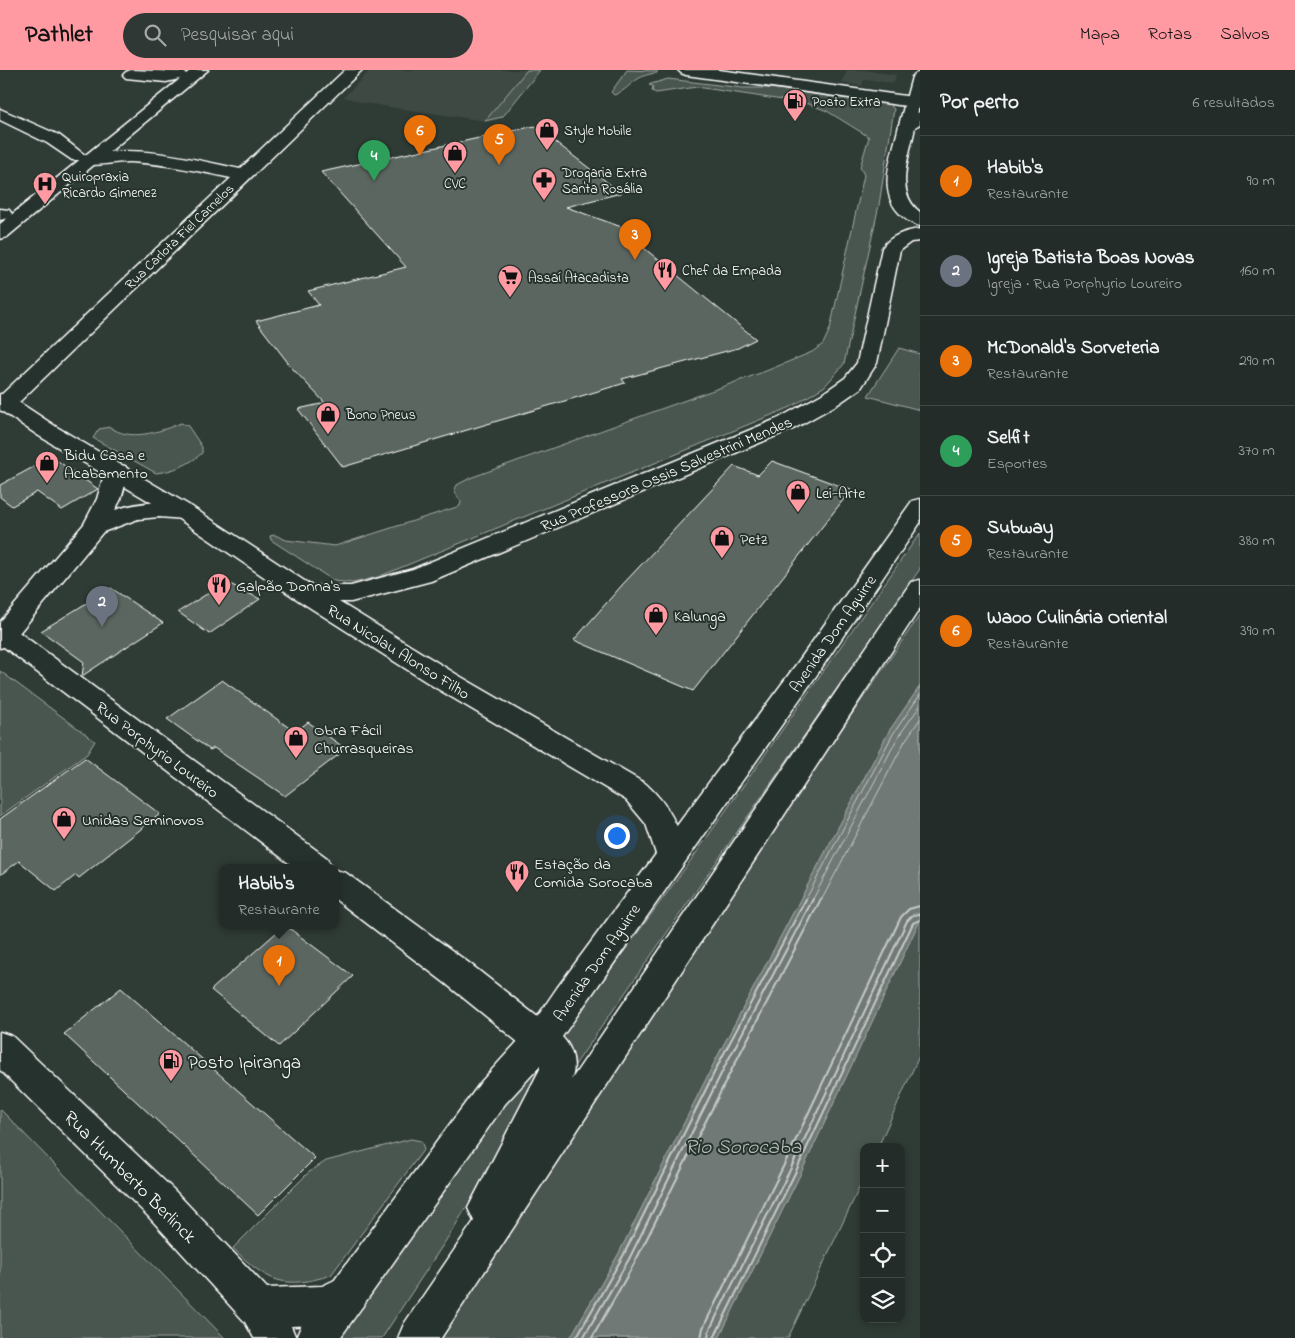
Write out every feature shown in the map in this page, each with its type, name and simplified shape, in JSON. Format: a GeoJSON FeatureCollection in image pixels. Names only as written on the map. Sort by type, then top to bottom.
{"type":"FeatureCollection","features":[{"type":"Feature","properties":{"kind":"main road"},"geometry":{"type":"LineString","coordinates":[[1,215],[91,147],[200,70]]}},
{"type":"Feature","properties":{"kind":"main road","name":"Rua Carlota Fiel Carnelos"},"geometry":{"type":"LineString","coordinates":[[2,401],[354,70]]}},
{"type":"Feature","properties":{"kind":"main road"},"geometry":{"type":"LineString","coordinates":[[686,70],[915,112]]}},
{"type":"Feature","properties":{"kind":"main road"},"geometry":{"type":"LineString","coordinates":[[126,72],[162,88]]}},
{"type":"Feature","properties":{"kind":"main road"},"geometry":{"type":"LineString","coordinates":[[126,72],[166,77],[182,72]]}},
{"type":"Feature","properties":{"kind":"main road"},"geometry":{"type":"LineString","coordinates":[[0,233],[91,147],[182,72]]}},
{"type":"Feature","properties":{"kind":"main road"},"geometry":{"type":"LineString","coordinates":[[920,77],[915,112],[896,190],[907,212],[920,221]]}},
{"type":"Feature","properties":{"kind":"main road"},"geometry":{"type":"LineString","coordinates":[[0,114],[53,139],[91,147],[112,155],[138,156],[244,175]]}},
{"type":"Feature","properties":{"kind":"main road","name":"Rua Professora Ossis Salvestrini Mendes"},"geometry":{"type":"LineString","coordinates":[[306,594],[351,594],[398,583],[787,423],[830,399],[853,383],[867,363],[892,248],[899,241],[911,235],[920,235]]}},
{"type":"Feature","properties":{"kind":"main road","name":"Rua Nicolau Alonso Filho"},"geometry":{"type":"LineString","coordinates":[[2,401],[47,431],[184,512],[306,594],[446,681],[636,792],[644,798],[660,820],[671,857]]}},
{"type":"Feature","properties":{"kind":"main road"},"geometry":{"type":"LineString","coordinates":[[94,527],[109,499],[117,471]]}},
{"type":"Feature","properties":{"kind":"main road"},"geometry":{"type":"LineString","coordinates":[[1,634],[94,527],[130,500],[151,492]]}},
{"type":"Feature","properties":{"kind":"main road","name":"Avenida Dom Aguirre"},"geometry":{"type":"LineString","coordinates":[[316,1338],[493,1093],[541,1040],[569,998],[807,669],[920,506]]}},
{"type":"Feature","properties":{"kind":"main road"},"geometry":{"type":"LineString","coordinates":[[94,527],[133,511],[151,508],[184,512]]}},
{"type":"Feature","properties":{"kind":"main road"},"geometry":{"type":"LineString","coordinates":[[421,1332],[920,588]]}},
{"type":"Feature","properties":{"kind":"main road","name":"Rua Porphyrio Loureiro"},"geometry":{"type":"LineString","coordinates":[[1,634],[312,864]]}},
{"type":"Feature","properties":{"kind":"main road"},"geometry":{"type":"LineString","coordinates":[[339,885],[457,973],[541,1040],[554,1052],[558,1070],[421,1332]]}},
{"type":"Feature","properties":{"kind":"main road","name":"Rua Humberto Berlinck"},"geometry":{"type":"LineString","coordinates":[[0,1047],[161,1203],[267,1323],[324,1305],[348,1293]]}},
{"type":"Feature","properties":{"kind":"shaded area"},"geometry":{"type":"Polygon","coordinates":[[[370,70],[527,70],[485,121],[363,103],[344,97],[370,70]]]}},
{"type":"Feature","properties":{"kind":"shaded area"},"geometry":{"type":"Polygon","coordinates":[[[527,70],[540,70],[502,117],[485,121],[527,70]]]}},
{"type":"Feature","properties":{"kind":"shaded area"},"geometry":{"type":"Polygon","coordinates":[[[627,70],[657,71],[657,73],[642,77],[614,95],[611,92],[627,70]]]}},
{"type":"Feature","properties":{"kind":"shaded area"},"geometry":{"type":"Polygon","coordinates":[[[847,70],[864,70],[896,75],[894,83],[864,80],[862,86],[842,83],[847,70]]]}},
{"type":"Feature","properties":{"kind":"shaded area"},"geometry":{"type":"Polygon","coordinates":[[[668,79],[743,88],[773,88],[889,104],[894,109],[879,205],[844,364],[825,386],[791,407],[378,577],[353,583],[334,581],[271,540],[270,536],[275,535],[286,540],[335,546],[460,506],[461,502],[454,491],[457,485],[470,478],[766,371],[812,352],[823,344],[830,329],[864,175],[860,167],[869,137],[827,111],[809,104],[697,87],[656,93],[652,91],[653,86],[649,85],[668,79]]]}},
{"type":"Feature","properties":{"kind":"shaded area"},"geometry":{"type":"Polygon","coordinates":[[[899,348],[920,354],[920,410],[868,396],[899,348]]]}},
{"type":"Feature","properties":{"kind":"shaded area"},"geometry":{"type":"Polygon","coordinates":[[[181,423],[188,426],[202,447],[202,453],[186,464],[162,472],[156,473],[93,438],[99,429],[110,427],[118,432],[135,435],[163,430],[181,423]]]}},
{"type":"Feature","properties":{"kind":"shaded area"},"geometry":{"type":"Polygon","coordinates":[[[920,533],[920,569],[568,1075],[559,1040],[694,856],[920,533]]]}},
{"type":"Feature","properties":{"kind":"shaded area"},"geometry":{"type":"Polygon","coordinates":[[[920,615],[920,1054],[880,1143],[860,1143],[860,1186],[788,1338],[440,1338],[626,1052],[802,787],[920,615]]]}},
{"type":"Feature","properties":{"kind":"shaded area"},"geometry":{"type":"Polygon","coordinates":[[[0,671],[95,741],[87,754],[0,816],[0,671]]]}},
{"type":"Feature","properties":{"kind":"shaded area"},"geometry":{"type":"Polygon","coordinates":[[[540,1061],[544,1074],[537,1091],[452,1231],[382,1338],[340,1338],[536,1062],[540,1061]]]}},
{"type":"Feature","properties":{"kind":"shaded area"},"geometry":{"type":"Polygon","coordinates":[[[0,1109],[225,1338],[0,1338],[0,1109]]]}},
{"type":"Feature","properties":{"kind":"shaded area"},"geometry":{"type":"Polygon","coordinates":[[[411,1139],[421,1141],[424,1149],[331,1275],[301,1282],[277,1280],[256,1269],[233,1248],[308,1173],[326,1161],[411,1139]]]}},
{"type":"Feature","properties":{"kind":"water","name":"Rio Sorocaba"},"geometry":{"type":"Polygon","coordinates":[[[920,686],[920,920],[800,1175],[719,1338],[570,1338],[619,1253],[716,1059],[889,731],[920,686]]]}},
{"type":"Feature","properties":{"kind":"building","name":"Assaí Atacadista"},"geometry":{"type":"Polygon","coordinates":[[[535,126],[621,193],[566,207],[641,234],[634,240],[756,339],[738,348],[622,379],[625,383],[343,467],[298,409],[325,403],[292,368],[256,321],[319,305],[308,291],[406,267],[321,172],[535,126]]]}},
{"type":"Feature","properties":{"kind":"building","name":"Bidu Casa e Acabamento"},"geometry":{"type":"Polygon","coordinates":[[[52,457],[98,489],[62,510],[37,492],[12,506],[0,497],[0,485],[52,457]]]}},
{"type":"Feature","properties":{"kind":"building"},"geometry":{"type":"Polygon","coordinates":[[[772,461],[851,490],[693,691],[574,640],[623,584],[734,466],[758,475],[772,461]]]}},
{"type":"Feature","properties":{"kind":"building","name":"Galpão Donna's"},"geometry":{"type":"Polygon","coordinates":[[[226,582],[260,599],[209,634],[178,612],[226,582]]]}},
{"type":"Feature","properties":{"kind":"building"},"geometry":{"type":"Polygon","coordinates":[[[111,588],[163,623],[82,676],[84,662],[41,631],[111,588]]]}},
{"type":"Feature","properties":{"kind":"building"},"geometry":{"type":"Polygon","coordinates":[[[222,680],[295,732],[308,722],[346,749],[285,796],[214,748],[210,750],[167,719],[222,680]]]}},
{"type":"Feature","properties":{"kind":"building","name":"Unidas Seminovos"},"geometry":{"type":"Polygon","coordinates":[[[85,758],[160,814],[79,878],[76,875],[56,891],[19,861],[0,875],[0,819],[85,758]]]}},
{"type":"Feature","properties":{"kind":"building"},"geometry":{"type":"Polygon","coordinates":[[[280,929],[290,929],[353,976],[279,1046],[211,990],[280,929]]]}},
{"type":"Feature","properties":{"kind":"building","name":"Posto Ipiranga"},"geometry":{"type":"Polygon","coordinates":[[[121,988],[315,1158],[258,1215],[64,1034],[121,988]]]}},
{"type":"Feature","properties":{"kind":"place","name":"Posto Extra"},"geometry":{"type":"Point","coordinates":[795,122]}},
{"type":"Feature","properties":{"kind":"place","name":"Style Mobile"},"geometry":{"type":"Point","coordinates":[547,151]}},
{"type":"Feature","properties":{"kind":"place","name":"Waoo Culinária Oriental"},"geometry":{"type":"Point","coordinates":[420,156]}},
{"type":"Feature","properties":{"kind":"place","name":"Subway"},"geometry":{"type":"Point","coordinates":[499,165]}},
{"type":"Feature","properties":{"kind":"place","name":"CVC"},"geometry":{"type":"Point","coordinates":[455,174]}},
{"type":"Feature","properties":{"kind":"place","name":"Selfit"},"geometry":{"type":"Point","coordinates":[374,181]}},
{"type":"Feature","properties":{"kind":"place","name":"Drogaria Extra Santa Rosália"},"geometry":{"type":"Point","coordinates":[544,201]}},
{"type":"Feature","properties":{"kind":"place","name":"Quiropraxia Ricardo Gimenez"},"geometry":{"type":"Point","coordinates":[45,205]}},
{"type":"Feature","properties":{"kind":"place","name":"McDonald's Sorveteria"},"geometry":{"type":"Point","coordinates":[635,260]}},
{"type":"Feature","properties":{"kind":"place","name":"Chef da Empada"},"geometry":{"type":"Point","coordinates":[665,291]}},
{"type":"Feature","properties":{"kind":"place","name":"Assaí Atacadista"},"geometry":{"type":"Point","coordinates":[510,298]}},
{"type":"Feature","properties":{"kind":"place","name":"Bono Pneus"},"geometry":{"type":"Point","coordinates":[328,435]}},
{"type":"Feature","properties":{"kind":"place","name":"Bidu Casa e Acabamento"},"geometry":{"type":"Point","coordinates":[47,484]}},
{"type":"Feature","properties":{"kind":"place","name":"Lei-Arte"},"geometry":{"type":"Point","coordinates":[798,513]}},
{"type":"Feature","properties":{"kind":"place","name":"Petz"},"geometry":{"type":"Point","coordinates":[722,559]}},
{"type":"Feature","properties":{"kind":"place","name":"Galpão Donna's"},"geometry":{"type":"Point","coordinates":[219,606]}},
{"type":"Feature","properties":{"kind":"place","name":"Igreja Batista Boas Novas"},"geometry":{"type":"Point","coordinates":[102,627]}},
{"type":"Feature","properties":{"kind":"place","name":"Kalunga"},"geometry":{"type":"Point","coordinates":[656,636]}},
{"type":"Feature","properties":{"kind":"place","name":"Obra Fácil Churrasqueiras"},"geometry":{"type":"Point","coordinates":[296,759]}},
{"type":"Feature","properties":{"kind":"place","name":"Unidas Seminovos"},"geometry":{"type":"Point","coordinates":[64,840]}},
{"type":"Feature","properties":{"kind":"place","name":"Estação da Comida Sorocaba"},"geometry":{"type":"Point","coordinates":[517,893]}},
{"type":"Feature","properties":{"kind":"place","name":"Habib's"},"geometry":{"type":"Point","coordinates":[279,986]}},
{"type":"Feature","properties":{"kind":"place","name":"Posto Ipiranga"},"geometry":{"type":"Point","coordinates":[171,1082]}}]}
